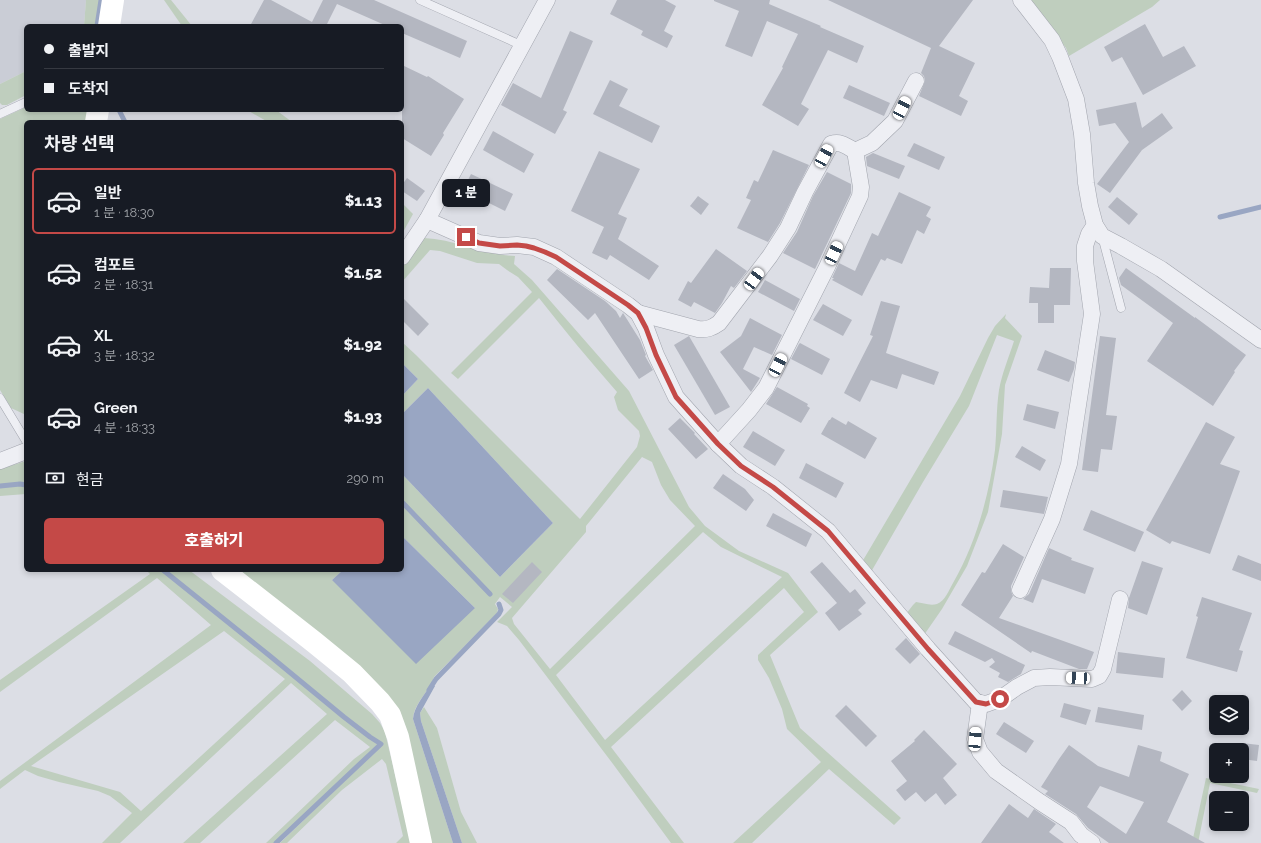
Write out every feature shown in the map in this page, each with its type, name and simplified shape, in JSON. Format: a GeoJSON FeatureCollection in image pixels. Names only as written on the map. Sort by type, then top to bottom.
{"type":"FeatureCollection","features":[{"type":"Feature","properties":{"kind":"street"},"geometry":{"type":"LineString","coordinates":[[109,24],[113,0]]}},
{"type":"Feature","properties":{"kind":"street"},"geometry":{"type":"LineString","coordinates":[[404,254],[427,220],[547,0]]}},
{"type":"Feature","properties":{"kind":"street"},"geometry":{"type":"LineString","coordinates":[[1021,0],[1052,40],[1076,99],[1082,134],[1086,183],[1090,206],[1099,231],[1161,270],[1261,340]]}},
{"type":"Feature","properties":{"kind":"street"},"geometry":{"type":"LineString","coordinates":[[855,151],[872,143],[895,121],[916,81]]}},
{"type":"Feature","properties":{"kind":"street"},"geometry":{"type":"LineString","coordinates":[[638,313],[702,330],[714,327],[719,323],[754,279],[778,245],[831,144],[837,142],[855,151]]}},
{"type":"Feature","properties":{"kind":"street"},"geometry":{"type":"LineString","coordinates":[[718,444],[749,410],[766,388],[827,267],[860,196],[861,187],[855,151]]}},
{"type":"Feature","properties":{"kind":"street"},"geometry":{"type":"LineString","coordinates":[[427,220],[479,243],[500,246],[517,245],[534,248],[556,257],[638,313],[646,328],[658,361],[676,397],[718,444],[741,466],[773,487],[828,531],[928,649],[976,702],[986,704],[1000,699],[1017,687],[1034,678],[1050,676],[1092,679],[1099,676],[1103,669],[1120,600]]}},
{"type":"Feature","properties":{"kind":"street"},"geometry":{"type":"LineString","coordinates":[[1020,590],[1052,519],[1069,464],[1092,314],[1085,261],[1085,246],[1089,234],[1099,231]]}},
{"type":"Feature","properties":{"kind":"street"},"geometry":{"type":"LineString","coordinates":[[0,461],[24,452]]}},
{"type":"Feature","properties":{"kind":"street"},"geometry":{"type":"LineString","coordinates":[[225,572],[352,673],[380,702],[390,715],[398,737],[421,843]]}},
{"type":"Feature","properties":{"kind":"street"},"geometry":{"type":"LineString","coordinates":[[980,703],[975,739],[980,752],[996,771],[1071,822],[1081,836],[1092,843]]}},
{"type":"Feature","properties":{"kind":"lane"},"geometry":{"type":"LineString","coordinates":[[420,0],[522,46]]}},
{"type":"Feature","properties":{"kind":"lane"},"geometry":{"type":"LineString","coordinates":[[0,114],[24,103]]}},
{"type":"Feature","properties":{"kind":"lane"},"geometry":{"type":"LineString","coordinates":[[1099,231],[1121,308]]}},
{"type":"Feature","properties":{"kind":"lane"},"geometry":{"type":"LineString","coordinates":[[0,398],[24,438]]}},
{"type":"Feature","properties":{"kind":"shaded area"},"geometry":{"type":"Polygon","coordinates":[[[0,0],[86,0],[84,24],[24,24],[24,72],[0,84],[0,0]]]}},
{"type":"Feature","properties":{"kind":"green space"},"geometry":{"type":"Polygon","coordinates":[[[86,0],[100,0],[96,24],[84,24],[86,0]]]}},
{"type":"Feature","properties":{"kind":"green space"},"geometry":{"type":"Polygon","coordinates":[[[164,0],[171,0],[190,24],[181,24],[164,0]]]}},
{"type":"Feature","properties":{"kind":"green space"},"geometry":{"type":"Polygon","coordinates":[[[1029,0],[1160,0],[1152,7],[1069,56],[1066,48],[1029,0]]]}},
{"type":"Feature","properties":{"kind":"green space"},"geometry":{"type":"Polygon","coordinates":[[[24,72],[24,96],[7,105],[2,105],[0,103],[0,84],[24,72]]]}},
{"type":"Feature","properties":{"kind":"green space"},"geometry":{"type":"Polygon","coordinates":[[[24,108],[24,112],[88,112],[86,120],[24,120],[24,414],[11,408],[0,390],[0,119],[24,108]]]}},
{"type":"Feature","properties":{"kind":"green space"},"geometry":{"type":"Polygon","coordinates":[[[250,112],[279,112],[289,120],[264,120],[250,112]]]}},
{"type":"Feature","properties":{"kind":"green space"},"geometry":{"type":"Polygon","coordinates":[[[404,205],[413,214],[404,230],[404,205]]]}},
{"type":"Feature","properties":{"kind":"green space"},"geometry":{"type":"Polygon","coordinates":[[[424,238],[447,241],[492,253],[515,256],[514,264],[532,280],[629,391],[689,507],[705,526],[739,551],[788,573],[818,612],[770,655],[800,728],[901,818],[894,825],[829,769],[752,843],[733,843],[821,762],[787,729],[782,709],[769,678],[758,660],[758,655],[804,612],[784,588],[611,747],[684,843],[671,843],[519,640],[507,626],[497,622],[512,607],[500,597],[495,604],[498,609],[497,613],[434,677],[414,713],[413,719],[453,843],[426,843],[396,715],[237,572],[341,572],[332,580],[475,608],[404,538],[404,506],[489,594],[491,593],[404,502],[404,476],[500,577],[553,523],[428,388],[404,412],[404,394],[418,379],[404,365],[404,344],[580,519],[637,447],[640,436],[639,431],[618,410],[614,397],[617,392],[539,298],[458,379],[451,373],[532,292],[518,277],[499,264],[477,263],[440,251],[430,250],[404,280],[404,264],[424,238]],[[642,457],[586,526],[586,532],[512,618],[514,624],[550,669],[695,526],[670,500],[661,485],[652,462],[642,457]],[[703,532],[556,675],[605,740],[782,577],[721,547],[703,532]]]}},
{"type":"Feature","properties":{"kind":"green space"},"geometry":{"type":"Polygon","coordinates":[[[1006,314],[1005,318],[1022,336],[1005,385],[1002,434],[988,512],[967,566],[942,609],[924,635],[906,614],[916,602],[934,605],[940,603],[945,598],[961,568],[975,535],[989,485],[995,450],[999,390],[1014,341],[997,335],[969,406],[871,572],[862,562],[960,396],[988,338],[995,326],[1006,314]]]}},
{"type":"Feature","properties":{"kind":"green space"},"geometry":{"type":"Polygon","coordinates":[[[24,462],[24,484],[0,485],[0,469],[24,462]]]}},
{"type":"Feature","properties":{"kind":"green space"},"geometry":{"type":"Polygon","coordinates":[[[24,486],[24,494],[0,496],[0,487],[24,486]]]}},
{"type":"Feature","properties":{"kind":"green space"},"geometry":{"type":"Polygon","coordinates":[[[148,572],[164,572],[269,656],[343,718],[379,744],[274,843],[266,843],[354,759],[370,747],[335,720],[200,843],[183,843],[327,714],[291,683],[120,843],[102,843],[132,813],[110,796],[98,791],[38,776],[25,770],[0,789],[0,781],[211,625],[157,578],[0,692],[0,680],[150,574],[148,572]],[[224,631],[31,766],[120,792],[141,811],[285,679],[224,631]]]}},
{"type":"Feature","properties":{"kind":"green space"},"geometry":{"type":"Polygon","coordinates":[[[167,572],[192,572],[310,661],[372,714],[380,723],[385,732],[411,843],[396,843],[403,836],[386,764],[382,759],[342,790],[287,843],[280,843],[383,744],[371,737],[167,572]]]}},
{"type":"Feature","properties":{"kind":"green space"},"geometry":{"type":"Polygon","coordinates":[[[424,707],[437,728],[461,812],[477,843],[462,843],[421,721],[420,713],[424,707]]]}},
{"type":"Feature","properties":{"kind":"green space"},"geometry":{"type":"Polygon","coordinates":[[[1206,778],[1209,779],[1210,783],[1198,843],[1192,843],[1206,778]]]}},
{"type":"Feature","properties":{"kind":"green space"},"geometry":{"type":"Polygon","coordinates":[[[1210,783],[1230,783],[1259,789],[1257,793],[1210,783]]]}},
{"type":"Feature","properties":{"kind":"water"},"geometry":{"type":"Polygon","coordinates":[[[404,365],[418,379],[404,394],[404,365]]]}},
{"type":"Feature","properties":{"kind":"water"},"geometry":{"type":"Polygon","coordinates":[[[428,388],[553,523],[500,577],[404,476],[404,412],[428,388]]]}},
{"type":"Feature","properties":{"kind":"water"},"geometry":{"type":"Polygon","coordinates":[[[404,538],[475,608],[416,664],[332,580],[341,572],[404,572],[404,538]]]}},
{"type":"Feature","properties":{"kind":"water"},"geometry":{"type":"Polygon","coordinates":[[[431,685],[435,686],[420,713],[421,721],[462,843],[453,843],[413,719],[417,706],[431,685]]]}},
{"type":"Feature","properties":{"kind":"building"},"geometry":{"type":"Polygon","coordinates":[[[264,0],[271,0],[312,22],[323,0],[374,0],[467,41],[460,58],[404,34],[404,24],[382,24],[337,4],[327,24],[251,24],[264,0]]]}},
{"type":"Feature","properties":{"kind":"building"},"geometry":{"type":"Polygon","coordinates":[[[617,0],[665,0],[676,6],[664,31],[673,36],[667,48],[641,35],[643,31],[610,14],[617,0]]]}},
{"type":"Feature","properties":{"kind":"building"},"geometry":{"type":"Polygon","coordinates":[[[714,0],[770,0],[769,4],[864,46],[857,63],[828,50],[801,104],[809,109],[798,126],[762,105],[783,68],[782,67],[798,34],[767,21],[752,57],[725,46],[739,11],[714,0]]]}},
{"type":"Feature","properties":{"kind":"building"},"geometry":{"type":"Polygon","coordinates":[[[828,0],[973,0],[939,46],[975,63],[959,96],[968,101],[961,116],[919,96],[925,81],[924,76],[921,73],[931,48],[828,0]]]}},
{"type":"Feature","properties":{"kind":"building"},"geometry":{"type":"Polygon","coordinates":[[[1145,24],[1163,57],[1184,46],[1196,66],[1143,95],[1122,57],[1112,62],[1104,47],[1145,24]]]}},
{"type":"Feature","properties":{"kind":"building"},"geometry":{"type":"Polygon","coordinates":[[[570,31],[593,41],[563,110],[567,112],[555,134],[501,105],[513,83],[541,98],[570,31]]]}},
{"type":"Feature","properties":{"kind":"building"},"geometry":{"type":"Polygon","coordinates":[[[404,66],[427,77],[428,76],[464,99],[431,156],[404,139],[404,120],[402,120],[402,112],[404,112],[404,66]]]}},
{"type":"Feature","properties":{"kind":"building"},"geometry":{"type":"Polygon","coordinates":[[[610,80],[628,89],[619,106],[660,126],[652,143],[593,114],[610,80]]]}},
{"type":"Feature","properties":{"kind":"building"},"geometry":{"type":"Polygon","coordinates":[[[849,85],[890,103],[884,116],[843,98],[849,85]]]}},
{"type":"Feature","properties":{"kind":"building"},"geometry":{"type":"Polygon","coordinates":[[[1136,102],[1142,128],[1162,113],[1173,128],[1142,150],[1110,193],[1097,184],[1129,142],[1115,123],[1099,126],[1096,110],[1136,102]]]}},
{"type":"Feature","properties":{"kind":"building"},"geometry":{"type":"Polygon","coordinates":[[[493,131],[534,154],[524,173],[483,150],[493,131]]]}},
{"type":"Feature","properties":{"kind":"building"},"geometry":{"type":"Polygon","coordinates":[[[914,143],[945,157],[939,170],[907,156],[914,143]]]}},
{"type":"Feature","properties":{"kind":"building"},"geometry":{"type":"Polygon","coordinates":[[[773,150],[809,165],[780,223],[768,242],[737,228],[751,200],[746,198],[754,180],[758,182],[773,150]]]}},
{"type":"Feature","properties":{"kind":"building"},"geometry":{"type":"Polygon","coordinates":[[[599,151],[640,169],[618,214],[627,218],[618,239],[659,266],[649,280],[610,255],[607,260],[592,253],[604,227],[571,211],[599,151]]]}},
{"type":"Feature","properties":{"kind":"building"},"geometry":{"type":"Polygon","coordinates":[[[873,153],[905,166],[899,179],[867,166],[866,157],[873,153]]]}},
{"type":"Feature","properties":{"kind":"building"},"geometry":{"type":"Polygon","coordinates":[[[827,172],[851,184],[851,193],[815,269],[783,253],[797,232],[813,196],[827,172]]]}},
{"type":"Feature","properties":{"kind":"building"},"geometry":{"type":"Polygon","coordinates":[[[471,174],[513,194],[505,211],[463,190],[471,174]]]}},
{"type":"Feature","properties":{"kind":"building"},"geometry":{"type":"Polygon","coordinates":[[[407,178],[425,191],[417,201],[404,192],[404,182],[407,178]]]}},
{"type":"Feature","properties":{"kind":"building"},"geometry":{"type":"Polygon","coordinates":[[[899,192],[931,207],[926,216],[931,219],[924,234],[917,230],[902,264],[887,258],[885,261],[881,259],[862,296],[832,280],[839,263],[855,271],[872,233],[878,236],[899,192]]]}},
{"type":"Feature","properties":{"kind":"building"},"geometry":{"type":"Polygon","coordinates":[[[698,196],[709,204],[701,215],[690,206],[698,196]]]}},
{"type":"Feature","properties":{"kind":"building"},"geometry":{"type":"Polygon","coordinates":[[[1117,197],[1138,214],[1129,225],[1108,207],[1117,197]]]}},
{"type":"Feature","properties":{"kind":"building"},"geometry":{"type":"Polygon","coordinates":[[[716,249],[747,271],[734,288],[731,286],[715,313],[694,302],[691,307],[678,300],[688,281],[691,283],[716,249]]]}},
{"type":"Feature","properties":{"kind":"building"},"geometry":{"type":"Polygon","coordinates":[[[1050,268],[1071,268],[1070,305],[1054,305],[1054,323],[1038,323],[1038,303],[1029,303],[1030,287],[1049,288],[1050,268]]]}},
{"type":"Feature","properties":{"kind":"building"},"geometry":{"type":"Polygon","coordinates":[[[1126,268],[1246,355],[1234,371],[1235,372],[1213,406],[1147,361],[1173,323],[1121,285],[1119,278],[1126,268]]]}},
{"type":"Feature","properties":{"kind":"building"},"geometry":{"type":"Polygon","coordinates":[[[557,269],[605,301],[616,311],[620,318],[623,313],[640,340],[646,355],[645,356],[653,370],[639,379],[595,313],[588,320],[547,280],[557,269]]]}},
{"type":"Feature","properties":{"kind":"building"},"geometry":{"type":"Polygon","coordinates":[[[765,280],[800,299],[794,311],[758,292],[765,280]]]}},
{"type":"Feature","properties":{"kind":"building"},"geometry":{"type":"Polygon","coordinates":[[[404,299],[429,324],[418,336],[404,322],[404,299]]]}},
{"type":"Feature","properties":{"kind":"building"},"geometry":{"type":"Polygon","coordinates":[[[881,301],[900,306],[886,353],[939,372],[934,385],[902,374],[897,389],[871,380],[860,402],[844,393],[873,336],[870,335],[881,301]]]}},
{"type":"Feature","properties":{"kind":"building"},"geometry":{"type":"Polygon","coordinates":[[[823,304],[852,320],[843,336],[813,320],[823,304]]]}},
{"type":"Feature","properties":{"kind":"building"},"geometry":{"type":"Polygon","coordinates":[[[750,318],[782,335],[772,355],[754,347],[743,369],[760,378],[751,392],[720,352],[741,336],[750,318]]]}},
{"type":"Feature","properties":{"kind":"building"},"geometry":{"type":"Polygon","coordinates":[[[689,336],[730,407],[715,415],[674,345],[689,336]]]}},
{"type":"Feature","properties":{"kind":"building"},"geometry":{"type":"Polygon","coordinates":[[[1100,336],[1116,338],[1106,415],[1117,416],[1112,450],[1101,449],[1098,472],[1082,470],[1100,336]]]}},
{"type":"Feature","properties":{"kind":"building"},"geometry":{"type":"Polygon","coordinates":[[[800,343],[830,359],[822,375],[791,359],[800,343]]]}},
{"type":"Feature","properties":{"kind":"building"},"geometry":{"type":"Polygon","coordinates":[[[1045,350],[1075,362],[1069,382],[1037,370],[1045,350]]]}},
{"type":"Feature","properties":{"kind":"building"},"geometry":{"type":"Polygon","coordinates":[[[777,387],[808,404],[807,406],[810,408],[801,423],[766,404],[777,387]]]}},
{"type":"Feature","properties":{"kind":"building"},"geometry":{"type":"Polygon","coordinates":[[[1027,404],[1059,412],[1055,429],[1023,420],[1027,404]]]}},
{"type":"Feature","properties":{"kind":"building"},"geometry":{"type":"Polygon","coordinates":[[[832,417],[846,425],[848,421],[877,438],[865,459],[821,434],[832,417]]]}},
{"type":"Feature","properties":{"kind":"building"},"geometry":{"type":"Polygon","coordinates":[[[680,418],[708,449],[696,459],[668,429],[680,418]]]}},
{"type":"Feature","properties":{"kind":"building"},"geometry":{"type":"Polygon","coordinates":[[[1206,422],[1235,437],[1220,464],[1240,471],[1210,554],[1172,541],[1170,544],[1146,530],[1206,422]]]}},
{"type":"Feature","properties":{"kind":"building"},"geometry":{"type":"Polygon","coordinates":[[[753,431],[785,450],[775,466],[743,447],[753,431]]]}},
{"type":"Feature","properties":{"kind":"building"},"geometry":{"type":"Polygon","coordinates":[[[1022,446],[1046,460],[1040,471],[1015,457],[1022,446]]]}},
{"type":"Feature","properties":{"kind":"building"},"geometry":{"type":"Polygon","coordinates":[[[806,463],[844,483],[836,498],[799,478],[806,463]]]}},
{"type":"Feature","properties":{"kind":"building"},"geometry":{"type":"Polygon","coordinates":[[[723,474],[745,489],[754,500],[746,511],[713,488],[723,474]]]}},
{"type":"Feature","properties":{"kind":"building"},"geometry":{"type":"Polygon","coordinates":[[[1003,490],[1048,497],[1044,514],[1000,507],[1003,490]]]}},
{"type":"Feature","properties":{"kind":"building"},"geometry":{"type":"Polygon","coordinates":[[[1091,510],[1144,532],[1135,552],[1083,530],[1091,510]]]}},
{"type":"Feature","properties":{"kind":"building"},"geometry":{"type":"Polygon","coordinates":[[[773,513],[812,534],[806,547],[766,526],[773,513]]]}},
{"type":"Feature","properties":{"kind":"building"},"geometry":{"type":"Polygon","coordinates":[[[1003,544],[1024,557],[1011,586],[1013,596],[999,618],[1094,652],[1087,669],[1079,669],[1032,651],[1031,653],[961,605],[982,572],[985,573],[1003,544]]]}},
{"type":"Feature","properties":{"kind":"building"},"geometry":{"type":"Polygon","coordinates":[[[1049,548],[1072,558],[1071,560],[1094,568],[1085,594],[1042,579],[1033,603],[1023,599],[1029,594],[1049,548]]]}},
{"type":"Feature","properties":{"kind":"building"},"geometry":{"type":"Polygon","coordinates":[[[1238,555],[1261,564],[1261,581],[1232,570],[1238,555]]]}},
{"type":"Feature","properties":{"kind":"building"},"geometry":{"type":"Polygon","coordinates":[[[1142,561],[1163,568],[1147,615],[1128,608],[1129,598],[1142,561]]]}},
{"type":"Feature","properties":{"kind":"building"},"geometry":{"type":"Polygon","coordinates":[[[532,562],[542,572],[513,603],[502,594],[532,562]]]}},
{"type":"Feature","properties":{"kind":"building"},"geometry":{"type":"Polygon","coordinates":[[[822,562],[850,593],[855,589],[866,603],[858,610],[862,614],[839,631],[825,613],[837,603],[810,572],[822,562]]]}},
{"type":"Feature","properties":{"kind":"building"},"geometry":{"type":"Polygon","coordinates":[[[1202,597],[1252,613],[1239,650],[1243,651],[1237,672],[1186,658],[1198,617],[1196,616],[1202,597]]]}},
{"type":"Feature","properties":{"kind":"building"},"geometry":{"type":"Polygon","coordinates":[[[955,631],[1025,665],[1021,674],[1008,682],[998,677],[1000,673],[989,667],[995,662],[992,658],[985,662],[948,644],[955,631]]]}},
{"type":"Feature","properties":{"kind":"building"},"geometry":{"type":"Polygon","coordinates":[[[906,638],[920,654],[910,664],[895,649],[906,638]]]}},
{"type":"Feature","properties":{"kind":"building"},"geometry":{"type":"Polygon","coordinates":[[[1118,652],[1165,658],[1163,678],[1116,673],[1118,652]]]}},
{"type":"Feature","properties":{"kind":"building"},"geometry":{"type":"Polygon","coordinates":[[[1182,690],[1192,701],[1182,711],[1172,700],[1182,690]]]}},
{"type":"Feature","properties":{"kind":"building"},"geometry":{"type":"Polygon","coordinates":[[[1064,703],[1091,710],[1086,725],[1060,717],[1064,703]]]}},
{"type":"Feature","properties":{"kind":"building"},"geometry":{"type":"Polygon","coordinates":[[[846,705],[877,736],[866,747],[835,716],[846,705]]]}},
{"type":"Feature","properties":{"kind":"building"},"geometry":{"type":"Polygon","coordinates":[[[1098,707],[1144,715],[1142,730],[1095,722],[1098,707]]]}},
{"type":"Feature","properties":{"kind":"building"},"geometry":{"type":"Polygon","coordinates":[[[1004,722],[1034,741],[1026,753],[996,734],[1004,722]]]}},
{"type":"Feature","properties":{"kind":"building"},"geometry":{"type":"Polygon","coordinates":[[[924,730],[957,764],[943,778],[957,795],[945,805],[936,793],[925,802],[916,792],[905,801],[896,790],[907,781],[891,761],[915,741],[914,740],[924,730]]]}},
{"type":"Feature","properties":{"kind":"building"},"geometry":{"type":"Polygon","coordinates":[[[1249,744],[1259,745],[1257,761],[1249,760],[1249,744]]]}},
{"type":"Feature","properties":{"kind":"building"},"geometry":{"type":"Polygon","coordinates":[[[1069,745],[1098,766],[1129,777],[1138,745],[1162,752],[1160,761],[1189,774],[1167,822],[1205,843],[1109,843],[1088,828],[1076,814],[1045,794],[1048,791],[1041,787],[1069,745]],[[1100,786],[1087,807],[1126,834],[1144,802],[1100,786]]]}},
{"type":"Feature","properties":{"kind":"building"},"geometry":{"type":"Polygon","coordinates":[[[1009,804],[1028,818],[1034,809],[1056,824],[1049,832],[1064,843],[981,843],[1009,804]]]}},
{"type":"Feature","properties":{"kind":"waterway"},"geometry":{"type":"LineString","coordinates":[[97,24],[101,0]]}},
{"type":"Feature","properties":{"kind":"waterway"},"geometry":{"type":"LineString","coordinates":[[120,112],[124,120]]}},
{"type":"Feature","properties":{"kind":"waterway"},"geometry":{"type":"LineString","coordinates":[[1220,217],[1261,207]]}},
{"type":"Feature","properties":{"kind":"waterway"},"geometry":{"type":"LineString","coordinates":[[0,486],[24,485]]}},
{"type":"Feature","properties":{"kind":"waterway"},"geometry":{"type":"LineString","coordinates":[[404,504],[490,594]]}},
{"type":"Feature","properties":{"kind":"waterway"},"geometry":{"type":"LineString","coordinates":[[165,572],[344,717],[381,744],[276,843]]}},
{"type":"Feature","properties":{"kind":"waterway"},"geometry":{"type":"LineString","coordinates":[[429,690],[436,679],[499,614],[501,610],[499,604]]}},
{"type":"Feature","properties":{"kind":"route"},"geometry":{"type":"LineString","coordinates":[[466,237],[479,243],[500,246],[517,245],[534,248],[556,257],[638,313],[676,397],[718,444],[741,466],[773,487],[828,531],[863,574],[976,702],[986,704],[1000,699]]}}]}
